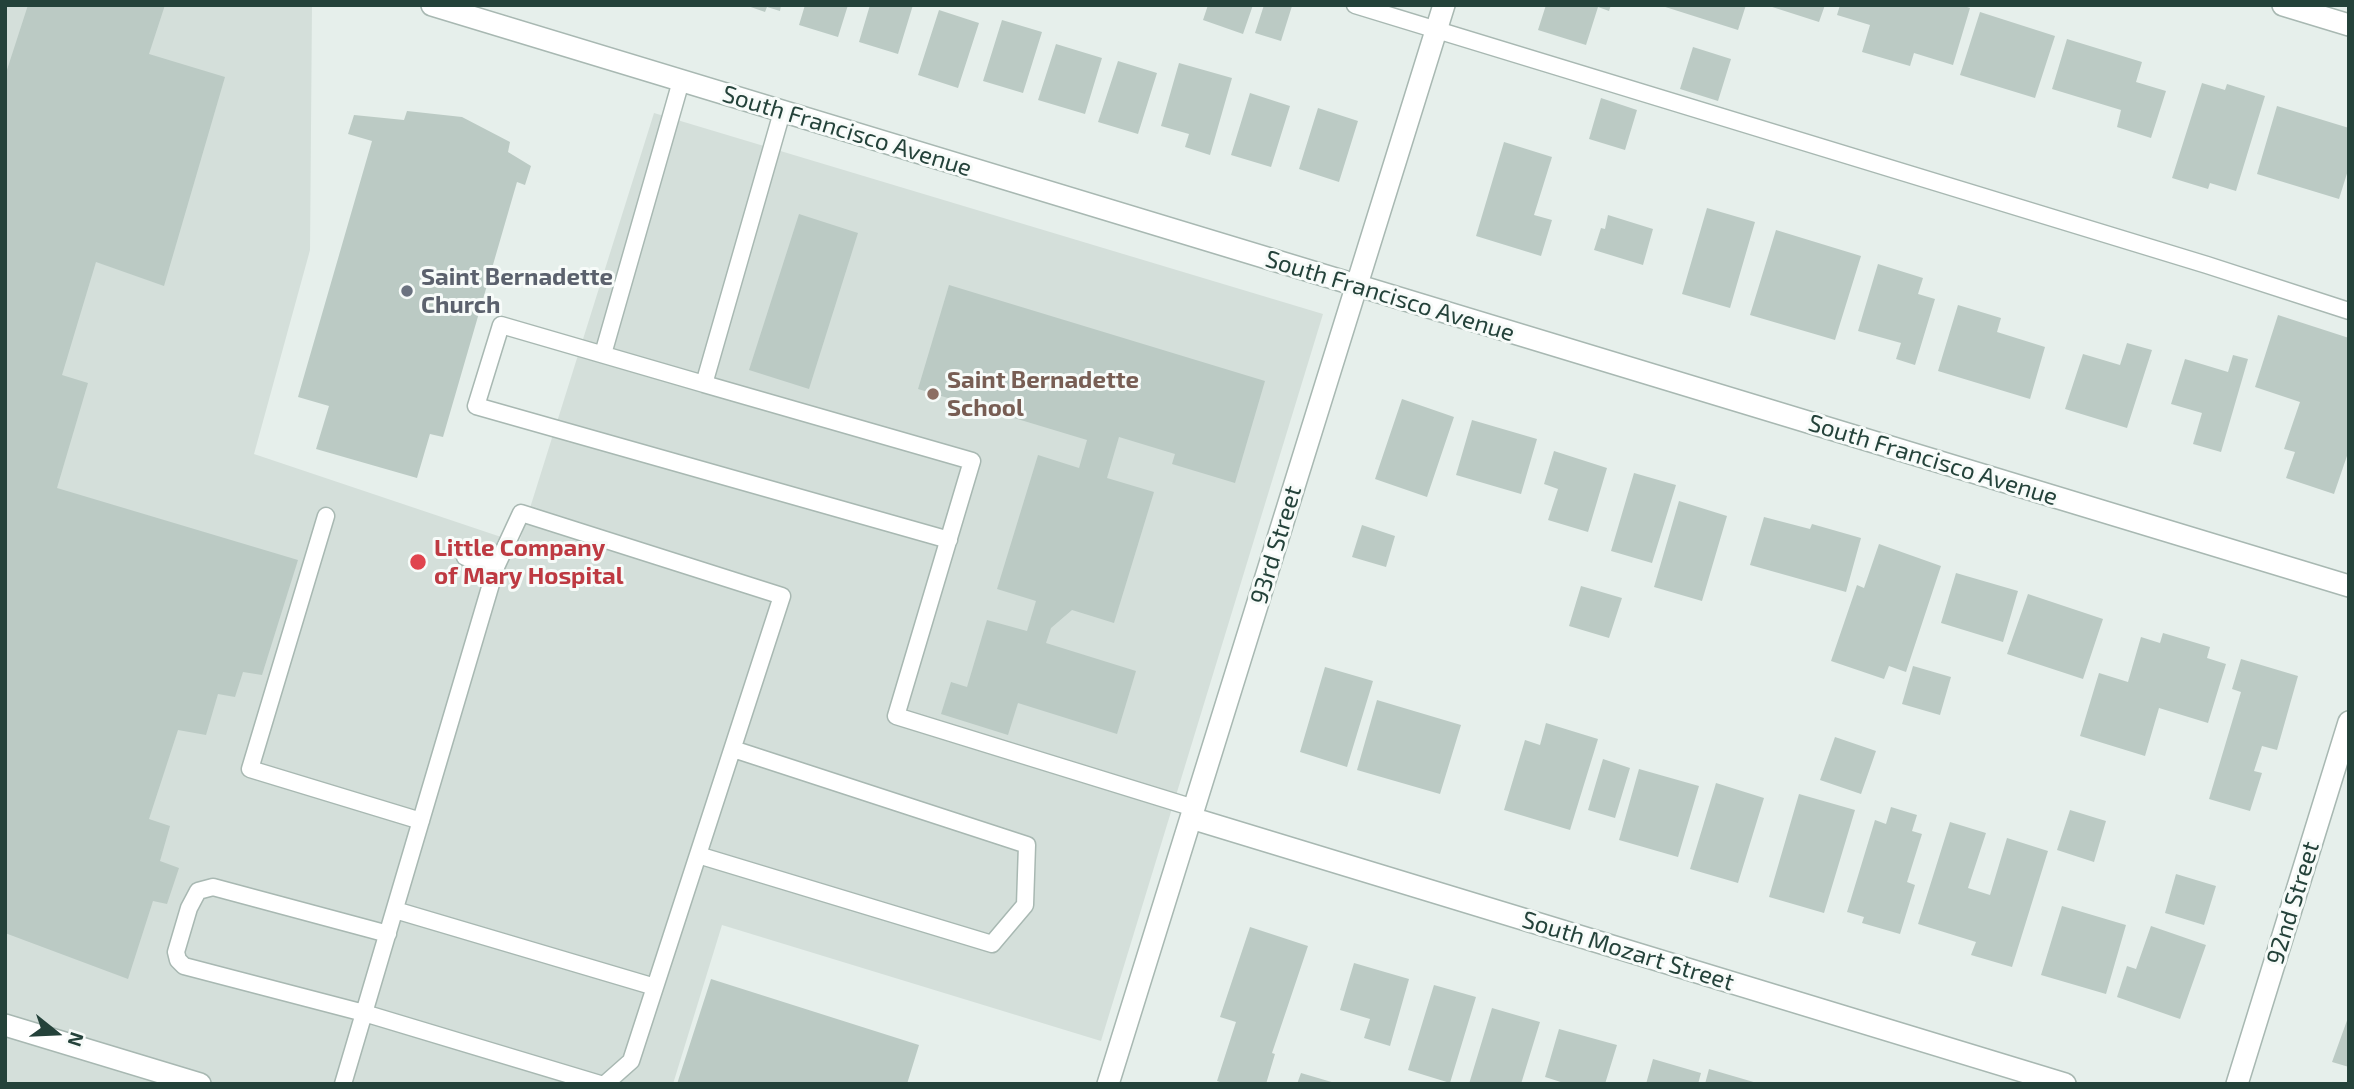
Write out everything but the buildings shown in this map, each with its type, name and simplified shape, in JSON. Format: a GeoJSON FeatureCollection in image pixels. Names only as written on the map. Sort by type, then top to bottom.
{"type":"FeatureCollection","features":[{"type":"Feature","properties":{"kind":"street","name":"South Francisco Avenue"},"geometry":{"type":"LineString","coordinates":[[432,5],[2349,586]]}},
{"type":"Feature","properties":{"kind":"street","name":"93rd Street"},"geometry":{"type":"LineString","coordinates":[[1108,1084],[1444,5]]}},
{"type":"Feature","properties":{"kind":"street"},"geometry":{"type":"LineString","coordinates":[[2283,5],[2349,25]]}},
{"type":"Feature","properties":{"kind":"street","name":"92nd Street"},"geometry":{"type":"LineString","coordinates":[[2237,1084],[2349,722]]}},
{"type":"Feature","properties":{"kind":"street","name":"South Mozart Street"},"geometry":{"type":"LineString","coordinates":[[1192,813],[2065,1084]]}},
{"type":"Feature","properties":{"kind":"street"},"geometry":{"type":"LineString","coordinates":[[5,1025],[200,1084]]}},
{"type":"Feature","properties":{"kind":"lane"},"geometry":{"type":"LineString","coordinates":[[1355,5],[1596,81],[2207,265],[2349,311]]}},
{"type":"Feature","properties":{"kind":"lane"},"geometry":{"type":"LineString","coordinates":[[603,354],[681,81]]}},
{"type":"Feature","properties":{"kind":"lane"},"geometry":{"type":"LineString","coordinates":[[704,384],[782,111]]}},
{"type":"Feature","properties":{"kind":"lane"},"geometry":{"type":"LineString","coordinates":[[949,540],[476,406],[501,326],[972,461],[949,540],[896,716],[1192,813]]}},
{"type":"Feature","properties":{"kind":"lane"},"geometry":{"type":"LineString","coordinates":[[343,1084],[365,1013],[496,567],[521,513],[782,596],[631,1061],[603,1084],[365,1013],[184,966],[177,960],[176,952],[189,908],[198,891],[213,887],[388,934]]}},
{"type":"Feature","properties":{"kind":"lane"},"geometry":{"type":"LineString","coordinates":[[326,516],[250,769],[421,821]]}},
{"type":"Feature","properties":{"kind":"lane"},"geometry":{"type":"LineString","coordinates":[[465,557],[496,567]]}},
{"type":"Feature","properties":{"kind":"lane"},"geometry":{"type":"LineString","coordinates":[[698,855],[992,944],[1025,905],[1027,845],[733,749]]}},
{"type":"Feature","properties":{"kind":"lane"},"geometry":{"type":"LineString","coordinates":[[395,910],[655,987]]}},
{"type":"Feature","properties":{"kind":"shaded area","name":"Little Company of Mary Hospital"},"geometry":{"type":"Polygon","coordinates":[[[5,5],[312,5],[310,250],[254,454],[519,543],[654,113],[1323,314],[1101,1041],[722,925],[673,1084],[5,1084],[5,5]]]}},
{"type":"Feature","properties":{"kind":"place","name":"Saint Bernadette Church"},"geometry":{"type":"Point","coordinates":[407,291]}},
{"type":"Feature","properties":{"kind":"place","name":"Saint Bernadette School"},"geometry":{"type":"Point","coordinates":[933,394]}},
{"type":"Feature","properties":{"kind":"place","name":"Little Company of Mary Hospital"},"geometry":{"type":"Point","coordinates":[418,562]}}]}
